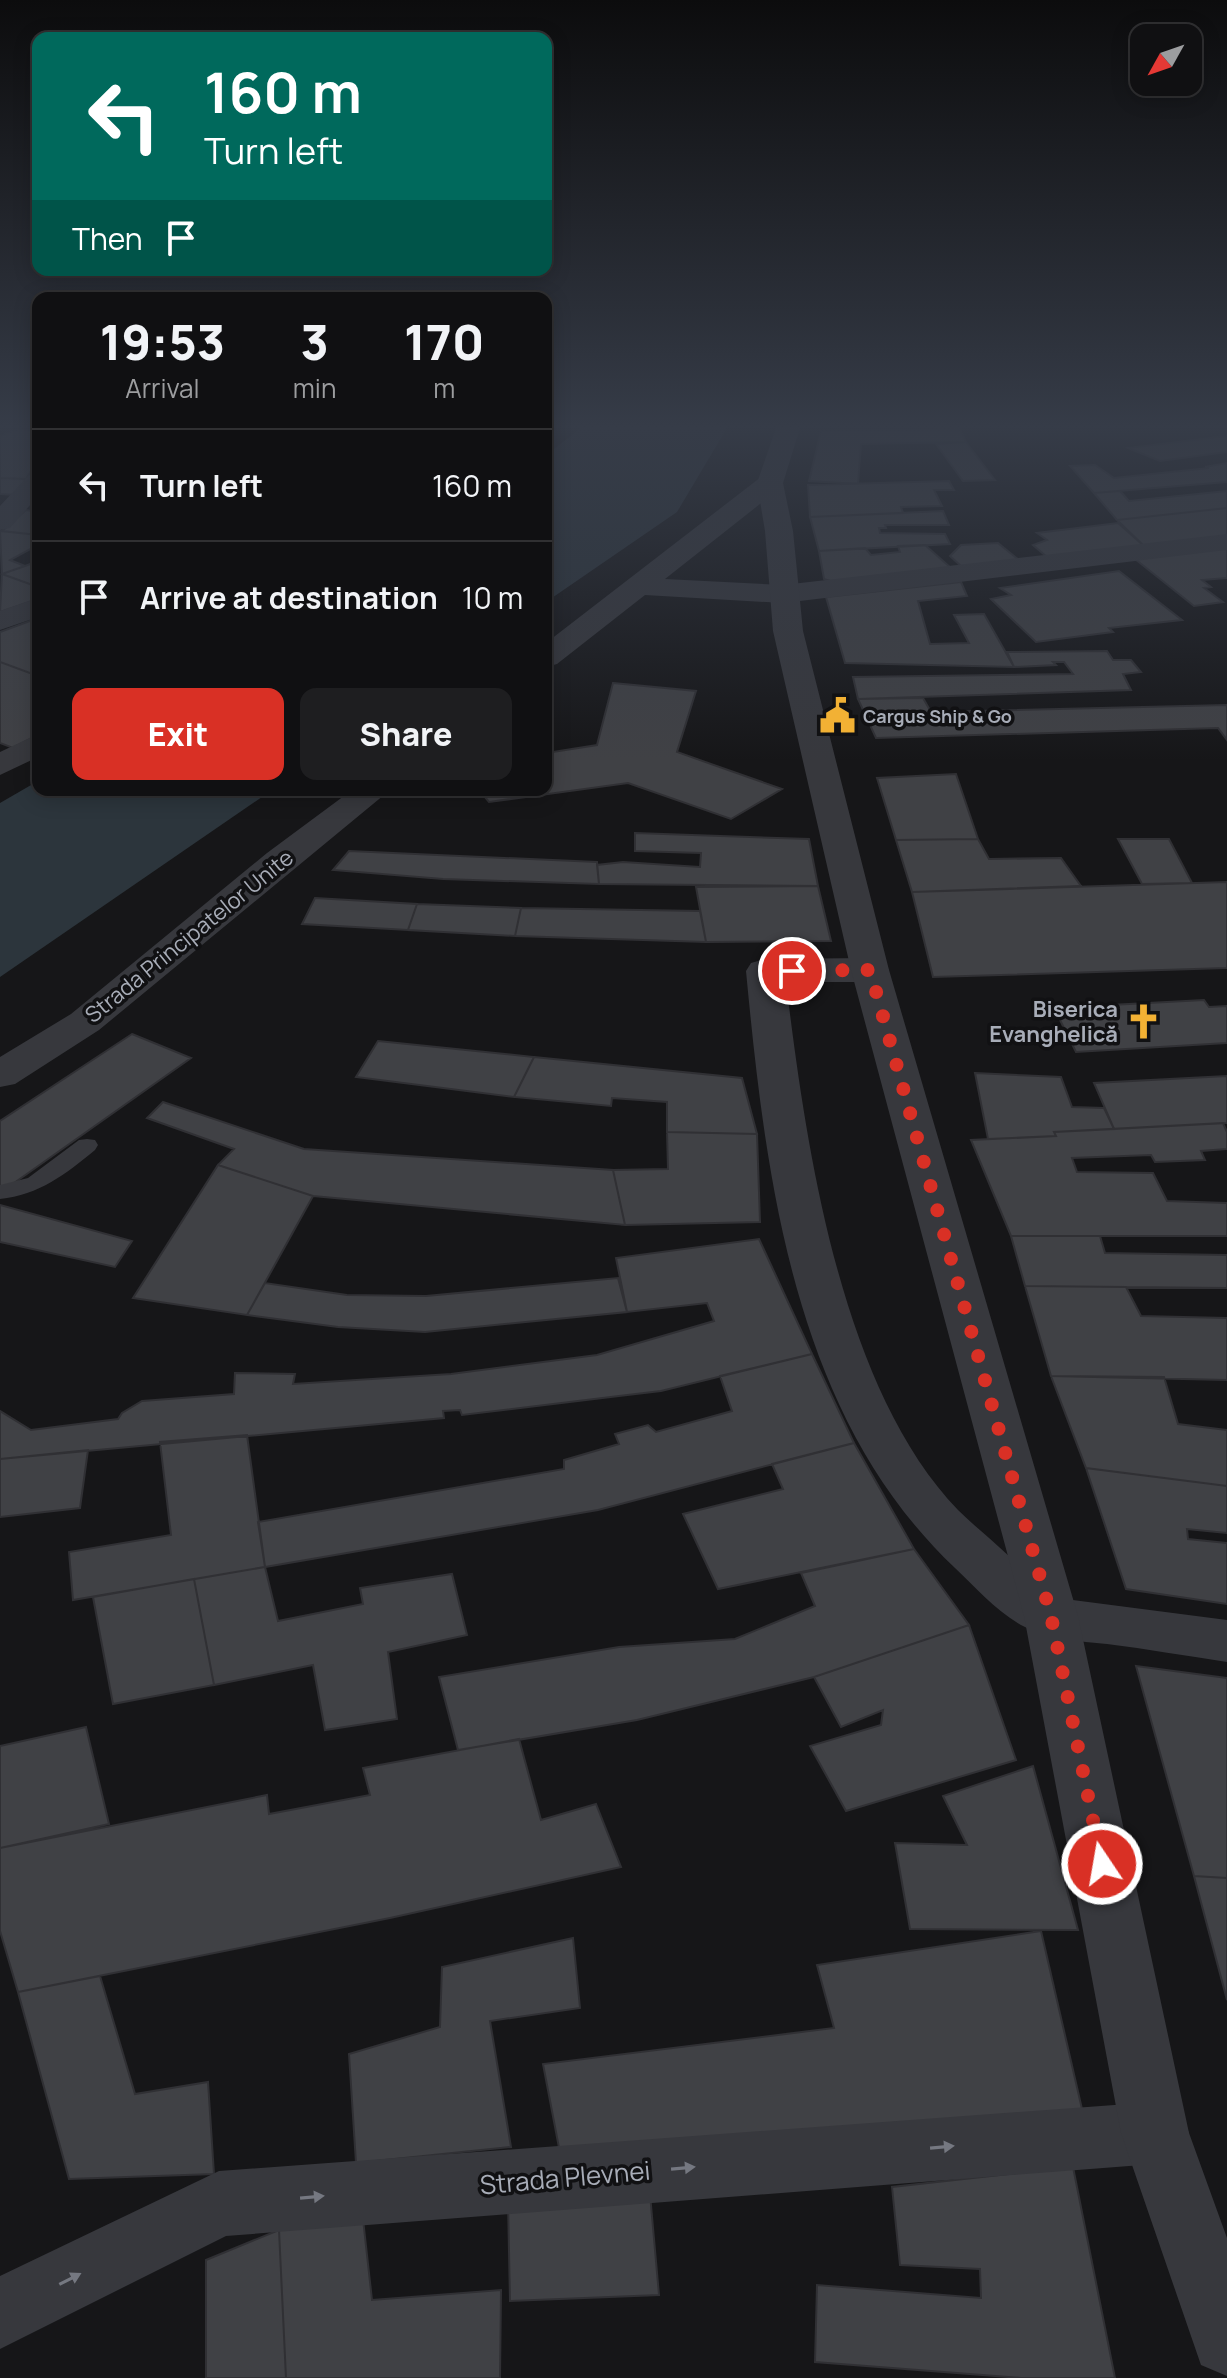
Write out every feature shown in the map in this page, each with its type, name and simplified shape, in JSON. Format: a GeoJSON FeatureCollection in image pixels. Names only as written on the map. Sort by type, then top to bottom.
{"type":"FeatureCollection","features":[{"type":"Feature","properties":{"kind":"street"},"geometry":{"type":"LineString","coordinates":[[552,653],[699,539]]}},
{"type":"Feature","properties":{"kind":"street"},"geometry":{"type":"LineString","coordinates":[[780,539],[788,631],[870,970],[1051,1616],[1155,2133],[1227,2340]]}},
{"type":"Feature","properties":{"kind":"street"},"geometry":{"type":"LineString","coordinates":[[640,586],[783,594],[1227,542]]}},
{"type":"Feature","properties":{"kind":"street"},"geometry":{"type":"LineString","coordinates":[[0,621],[32,609]]}},
{"type":"Feature","properties":{"kind":"street"},"geometry":{"type":"LineString","coordinates":[[0,765],[32,747]]}},
{"type":"Feature","properties":{"kind":"street","name":"Strada Principatelor Unite"},"geometry":{"type":"LineString","coordinates":[[0,1075],[85,1022],[280,861],[365,796]]}},
{"type":"Feature","properties":{"kind":"street"},"geometry":{"type":"LineString","coordinates":[[870,970],[765,971],[773,1051],[796,1192],[818,1286],[842,1356],[873,1422],[923,1505],[975,1560],[1051,1616],[1227,1641]]}},
{"type":"Feature","properties":{"kind":"street","name":"Strada Plevnei"},"geometry":{"type":"LineString","coordinates":[[0,2314],[219,2204],[1155,2133]]}},
{"type":"Feature","properties":{"kind":"lane"},"geometry":{"type":"LineString","coordinates":[[0,1192],[15,1192],[42,1180],[87,1145]]}},
{"type":"Feature","properties":{"kind":"shaded area"},"geometry":{"type":"Polygon","coordinates":[[[552,539],[638,539],[552,598],[552,539]]]}},
{"type":"Feature","properties":{"kind":"shaded area"},"geometry":{"type":"Polygon","coordinates":[[[32,784],[32,796],[263,796],[0,977],[0,803],[32,784]]]}},
{"type":"Feature","properties":{"kind":"building"},"geometry":{"type":"Polygon","coordinates":[[[0,539],[32,539],[32,548],[10,560],[25,566],[2,574],[0,539]]]}},
{"type":"Feature","properties":{"kind":"building"},"geometry":{"type":"Polygon","coordinates":[[[816,539],[947,539],[950,544],[819,551],[816,539]]]}},
{"type":"Feature","properties":{"kind":"building"},"geometry":{"type":"Polygon","coordinates":[[[1136,539],[1144,546],[1047,557],[1033,545],[1047,540],[1136,539]]]}},
{"type":"Feature","properties":{"kind":"building"},"geometry":{"type":"Polygon","coordinates":[[[1137,539],[1202,539],[1144,546],[1137,539]]]}},
{"type":"Feature","properties":{"kind":"building"},"geometry":{"type":"Polygon","coordinates":[[[998,543],[1019,560],[962,567],[950,556],[961,545],[998,543]]]}},
{"type":"Feature","properties":{"kind":"building"},"geometry":{"type":"Polygon","coordinates":[[[925,545],[951,568],[837,583],[824,579],[819,551],[865,548],[871,555],[900,552],[898,546],[925,545]]]}},
{"type":"Feature","properties":{"kind":"building"},"geometry":{"type":"Polygon","coordinates":[[[1227,548],[1227,578],[1202,580],[1211,587],[1204,588],[1223,602],[1194,606],[1135,559],[1227,548]]]}},
{"type":"Feature","properties":{"kind":"building"},"geometry":{"type":"Polygon","coordinates":[[[32,563],[32,585],[2,574],[32,563]]]}},
{"type":"Feature","properties":{"kind":"building"},"geometry":{"type":"Polygon","coordinates":[[[1119,571],[1182,620],[1109,628],[1113,632],[1036,642],[991,599],[1011,595],[1000,588],[1119,571]]]}},
{"type":"Feature","properties":{"kind":"building"},"geometry":{"type":"Polygon","coordinates":[[[2,574],[32,585],[32,601],[0,612],[2,574]]]}},
{"type":"Feature","properties":{"kind":"building"},"geometry":{"type":"Polygon","coordinates":[[[961,582],[967,596],[918,601],[930,644],[969,643],[954,615],[984,614],[1014,667],[845,663],[826,597],[961,582]]]}},
{"type":"Feature","properties":{"kind":"building"},"geometry":{"type":"Polygon","coordinates":[[[32,620],[32,674],[0,662],[0,632],[32,620]]]}},
{"type":"Feature","properties":{"kind":"building"},"geometry":{"type":"Polygon","coordinates":[[[1107,651],[1113,660],[1131,660],[1141,672],[1123,674],[1131,690],[858,699],[853,677],[1073,674],[1064,662],[1014,667],[1007,652],[1107,651]]]}},
{"type":"Feature","properties":{"kind":"building"},"geometry":{"type":"Polygon","coordinates":[[[0,662],[32,674],[32,738],[13,748],[0,743],[0,662]]]}},
{"type":"Feature","properties":{"kind":"building"},"geometry":{"type":"Polygon","coordinates":[[[613,683],[696,691],[677,752],[782,789],[731,819],[628,783],[552,793],[552,752],[597,745],[613,683]]]}},
{"type":"Feature","properties":{"kind":"building"},"geometry":{"type":"Polygon","coordinates":[[[923,698],[931,712],[1227,705],[1227,740],[1218,728],[876,738],[858,699],[923,698]]]}},
{"type":"Feature","properties":{"kind":"building"},"geometry":{"type":"Polygon","coordinates":[[[956,774],[978,839],[896,840],[877,778],[956,774]]]}},
{"type":"Feature","properties":{"kind":"building"},"geometry":{"type":"Polygon","coordinates":[[[484,796],[533,796],[489,802],[484,796]]]}},
{"type":"Feature","properties":{"kind":"building"},"geometry":{"type":"Polygon","coordinates":[[[635,833],[809,839],[818,886],[599,884],[597,865],[623,862],[700,867],[701,853],[635,851],[635,833]]]}},
{"type":"Feature","properties":{"kind":"building"},"geometry":{"type":"Polygon","coordinates":[[[978,839],[989,859],[1061,858],[1081,886],[912,892],[896,840],[978,839]]]}},
{"type":"Feature","properties":{"kind":"building"},"geometry":{"type":"Polygon","coordinates":[[[1118,839],[1169,839],[1192,883],[1142,884],[1118,839]]]}},
{"type":"Feature","properties":{"kind":"building"},"geometry":{"type":"Polygon","coordinates":[[[349,851],[597,862],[599,884],[443,879],[333,870],[349,851]]]}},
{"type":"Feature","properties":{"kind":"building"},"geometry":{"type":"Polygon","coordinates":[[[1227,882],[1227,968],[933,977],[912,892],[1227,882]]]}},
{"type":"Feature","properties":{"kind":"building"},"geometry":{"type":"Polygon","coordinates":[[[818,886],[831,941],[706,942],[696,887],[818,886]]]}},
{"type":"Feature","properties":{"kind":"building"},"geometry":{"type":"Polygon","coordinates":[[[315,898],[417,904],[408,930],[302,924],[315,898]]]}},
{"type":"Feature","properties":{"kind":"building"},"geometry":{"type":"Polygon","coordinates":[[[417,904],[521,908],[515,936],[408,930],[417,904]]]}},
{"type":"Feature","properties":{"kind":"building"},"geometry":{"type":"Polygon","coordinates":[[[521,908],[700,911],[706,942],[515,936],[521,908]]]}},
{"type":"Feature","properties":{"kind":"building","name":"Biserica Evanghelică"},"geometry":{"type":"Polygon","coordinates":[[[1204,1000],[1209,1007],[1227,1006],[1227,1043],[1076,1052],[1054,1008],[1204,1000]]]}},
{"type":"Feature","properties":{"kind":"building"},"geometry":{"type":"Polygon","coordinates":[[[132,1034],[191,1058],[7,1188],[0,1186],[0,1121],[132,1034]]]}},
{"type":"Feature","properties":{"kind":"building"},"geometry":{"type":"Polygon","coordinates":[[[378,1041],[534,1057],[514,1097],[356,1077],[378,1041]]]}},
{"type":"Feature","properties":{"kind":"building"},"geometry":{"type":"Polygon","coordinates":[[[534,1057],[742,1078],[757,1134],[667,1132],[667,1102],[612,1098],[611,1106],[514,1097],[534,1057]]]}},
{"type":"Feature","properties":{"kind":"building"},"geometry":{"type":"Polygon","coordinates":[[[975,1073],[1061,1077],[1072,1107],[1104,1108],[1114,1129],[988,1139],[975,1073]]]}},
{"type":"Feature","properties":{"kind":"building"},"geometry":{"type":"Polygon","coordinates":[[[1227,1076],[1227,1123],[1114,1129],[1094,1083],[1227,1076]]]}},
{"type":"Feature","properties":{"kind":"building"},"geometry":{"type":"Polygon","coordinates":[[[163,1102],[304,1149],[613,1170],[625,1225],[313,1196],[218,1165],[234,1149],[147,1118],[163,1102]]]}},
{"type":"Feature","properties":{"kind":"building"},"geometry":{"type":"Polygon","coordinates":[[[1223,1123],[1227,1132],[1227,1149],[1201,1151],[1205,1160],[1155,1162],[1151,1155],[1072,1158],[1077,1172],[1153,1173],[1167,1201],[1227,1203],[1227,1236],[1011,1236],[971,1140],[1056,1136],[1054,1132],[1223,1123]]]}},
{"type":"Feature","properties":{"kind":"building"},"geometry":{"type":"Polygon","coordinates":[[[667,1132],[757,1134],[760,1222],[625,1225],[613,1170],[668,1169],[667,1132]]]}},
{"type":"Feature","properties":{"kind":"building"},"geometry":{"type":"Polygon","coordinates":[[[218,1165],[313,1196],[247,1315],[133,1298],[218,1165]]]}},
{"type":"Feature","properties":{"kind":"building"},"geometry":{"type":"Polygon","coordinates":[[[0,1205],[132,1241],[115,1267],[0,1242],[0,1205]]]}},
{"type":"Feature","properties":{"kind":"building"},"geometry":{"type":"Polygon","coordinates":[[[1011,1236],[1100,1236],[1105,1253],[1227,1255],[1227,1288],[1025,1286],[1011,1236]]]}},
{"type":"Feature","properties":{"kind":"building"},"geometry":{"type":"Polygon","coordinates":[[[759,1239],[812,1354],[661,1391],[462,1415],[460,1410],[443,1411],[444,1418],[0,1459],[0,1411],[31,1430],[118,1419],[142,1401],[234,1394],[235,1373],[295,1374],[293,1384],[451,1374],[597,1355],[714,1321],[707,1303],[627,1312],[616,1258],[759,1239]]]}},
{"type":"Feature","properties":{"kind":"building"},"geometry":{"type":"Polygon","coordinates":[[[618,1278],[627,1312],[425,1332],[338,1327],[247,1315],[265,1283],[347,1295],[426,1296],[618,1278]]]}},
{"type":"Feature","properties":{"kind":"building"},"geometry":{"type":"Polygon","coordinates":[[[1025,1286],[1126,1287],[1141,1316],[1227,1318],[1227,1380],[1051,1376],[1025,1286]]]}},
{"type":"Feature","properties":{"kind":"building"},"geometry":{"type":"Polygon","coordinates":[[[812,1354],[854,1443],[598,1510],[265,1567],[258,1522],[564,1469],[564,1460],[619,1444],[615,1434],[648,1425],[656,1432],[732,1411],[720,1376],[812,1354]]]}},
{"type":"Feature","properties":{"kind":"building"},"geometry":{"type":"Polygon","coordinates":[[[1051,1376],[1164,1377],[1178,1424],[1227,1430],[1227,1486],[1086,1468],[1051,1376]]]}},
{"type":"Feature","properties":{"kind":"building"},"geometry":{"type":"Polygon","coordinates":[[[247,1435],[265,1567],[73,1600],[69,1552],[171,1535],[160,1442],[247,1435]]]}},
{"type":"Feature","properties":{"kind":"building"},"geometry":{"type":"Polygon","coordinates":[[[854,1443],[914,1549],[718,1589],[683,1514],[783,1489],[772,1464],[854,1443]]]}},
{"type":"Feature","properties":{"kind":"building"},"geometry":{"type":"Polygon","coordinates":[[[88,1450],[80,1508],[0,1517],[0,1459],[88,1450]]]}},
{"type":"Feature","properties":{"kind":"building"},"geometry":{"type":"Polygon","coordinates":[[[1086,1468],[1227,1486],[1227,1533],[1187,1529],[1188,1539],[1227,1543],[1227,1604],[1126,1589],[1086,1468]]]}},
{"type":"Feature","properties":{"kind":"building"},"geometry":{"type":"Polygon","coordinates":[[[914,1549],[969,1625],[814,1677],[637,1720],[458,1750],[439,1677],[619,1647],[735,1639],[815,1606],[801,1573],[914,1549]]]}},
{"type":"Feature","properties":{"kind":"building"},"geometry":{"type":"Polygon","coordinates":[[[265,1567],[278,1621],[363,1604],[360,1588],[452,1574],[467,1635],[388,1652],[397,1719],[325,1730],[313,1665],[214,1685],[194,1579],[265,1567]]]}},
{"type":"Feature","properties":{"kind":"building"},"geometry":{"type":"Polygon","coordinates":[[[194,1579],[214,1685],[113,1704],[93,1597],[194,1579]]]}},
{"type":"Feature","properties":{"kind":"building"},"geometry":{"type":"Polygon","coordinates":[[[969,1625],[1016,1760],[846,1811],[810,1746],[881,1725],[883,1710],[841,1727],[814,1677],[969,1625]]]}},
{"type":"Feature","properties":{"kind":"building"},"geometry":{"type":"Polygon","coordinates":[[[1136,1666],[1227,1678],[1227,1878],[1194,1876],[1136,1666]]]}},
{"type":"Feature","properties":{"kind":"building"},"geometry":{"type":"Polygon","coordinates":[[[86,1727],[109,1824],[0,1848],[0,1746],[86,1727]]]}},
{"type":"Feature","properties":{"kind":"building"},"geometry":{"type":"Polygon","coordinates":[[[519,1739],[541,1820],[596,1804],[621,1867],[390,1918],[18,1992],[0,1931],[0,1848],[267,1795],[269,1814],[370,1795],[363,1768],[519,1739]]]}},
{"type":"Feature","properties":{"kind":"building"},"geometry":{"type":"Polygon","coordinates":[[[1033,1766],[1078,1930],[910,1929],[895,1843],[967,1845],[943,1796],[1033,1766]]]}},
{"type":"Feature","properties":{"kind":"building"},"geometry":{"type":"Polygon","coordinates":[[[1194,1876],[1227,1878],[1227,2000],[1194,1876]]]}},
{"type":"Feature","properties":{"kind":"building"},"geometry":{"type":"Polygon","coordinates":[[[1041,1931],[1085,2122],[560,2153],[543,2064],[834,2028],[817,1965],[1041,1931]]]}},
{"type":"Feature","properties":{"kind":"building"},"geometry":{"type":"Polygon","coordinates":[[[573,1938],[580,2008],[490,2021],[511,2147],[356,2163],[349,2054],[440,2027],[442,1967],[573,1938]]]}},
{"type":"Feature","properties":{"kind":"building"},"geometry":{"type":"Polygon","coordinates":[[[100,1976],[135,2094],[208,2082],[214,2174],[69,2179],[18,1992],[100,1976]]]}},
{"type":"Feature","properties":{"kind":"building"},"geometry":{"type":"Polygon","coordinates":[[[1073,2167],[1115,2378],[1021,2378],[815,2362],[817,2285],[981,2298],[980,2269],[900,2265],[892,2187],[1073,2167]]]}},
{"type":"Feature","properties":{"kind":"building"},"geometry":{"type":"Polygon","coordinates":[[[650,2194],[659,2295],[510,2301],[508,2202],[650,2194]]]}},
{"type":"Feature","properties":{"kind":"building"},"geometry":{"type":"Polygon","coordinates":[[[363,2219],[372,2300],[501,2290],[500,2378],[286,2378],[279,2230],[363,2219]]]}},
{"type":"Feature","properties":{"kind":"building"},"geometry":{"type":"Polygon","coordinates":[[[279,2230],[286,2378],[206,2378],[206,2260],[279,2230]]]}},
{"type":"Feature","properties":{"kind":"place","name":"Cargus Ship & Go"},"geometry":{"type":"Point","coordinates":[837,716]}},
{"type":"Feature","properties":{"kind":"place","name":"Biserica Evanghelică"},"geometry":{"type":"Point","coordinates":[1144,1022]}},
{"type":"Feature","properties":{"kind":"route"},"geometry":{"type":"LineString","coordinates":[[792,971],[870,970],[1051,1616],[1102,1864]]}}]}
